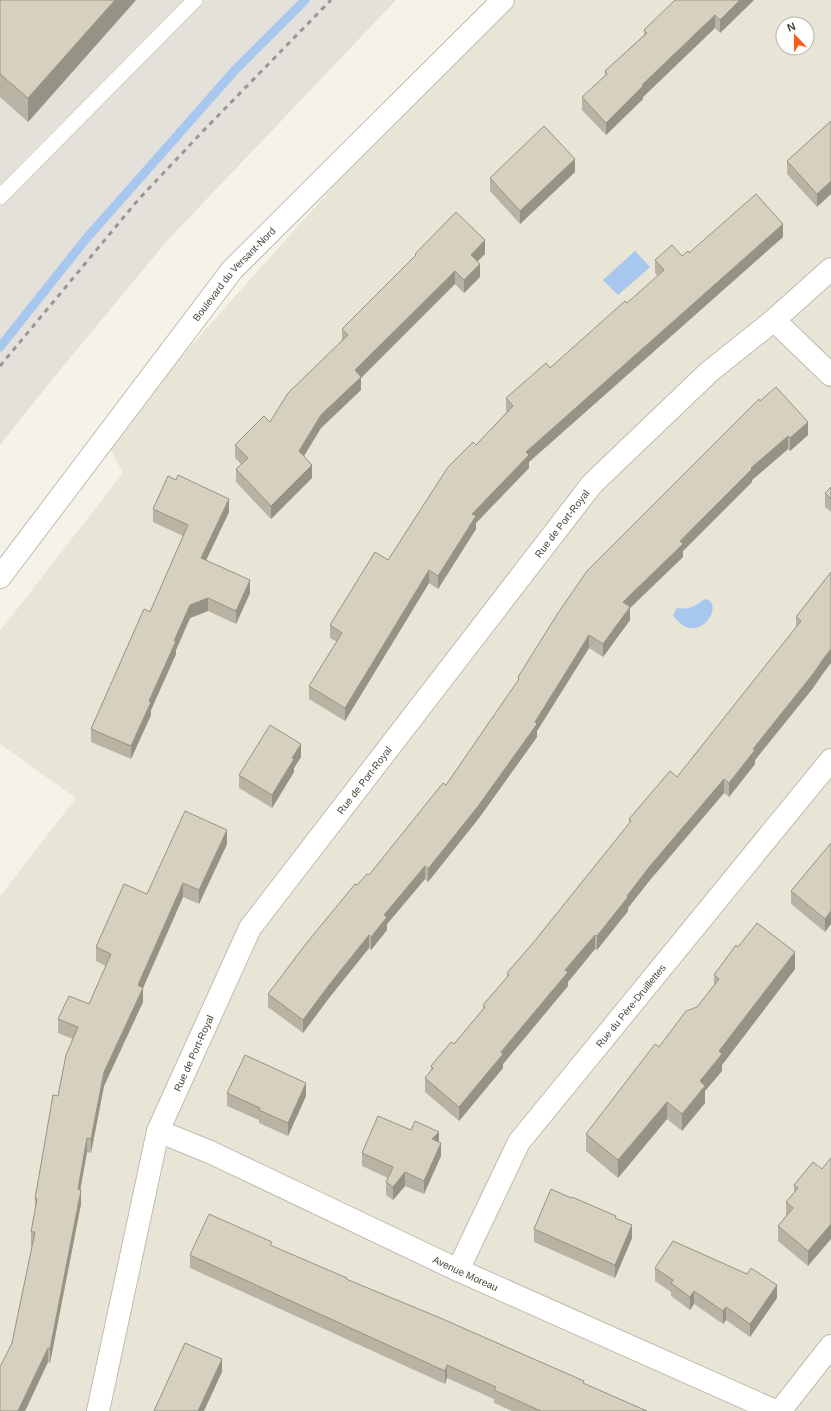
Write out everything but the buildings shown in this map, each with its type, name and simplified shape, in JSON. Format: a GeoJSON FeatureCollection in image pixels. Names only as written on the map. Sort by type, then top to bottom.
{"type":"FeatureCollection","features":[{"type":"Feature","properties":{"kind":"street","name":"Boulevard du Versant-Nord"},"geometry":{"type":"LineString","coordinates":[[0,577],[232,270],[502,0]]}},
{"type":"Feature","properties":{"kind":"street","name":"Rue de Port-Royal"},"geometry":{"type":"LineString","coordinates":[[98,1411],[158,1131],[250,928],[592,484],[709,372],[774,320],[831,269]]}},
{"type":"Feature","properties":{"kind":"street"},"geometry":{"type":"LineString","coordinates":[[774,320],[831,375]]}},
{"type":"Feature","properties":{"kind":"street","name":"Rue du Père-Druillettes"},"geometry":{"type":"LineString","coordinates":[[458,1270],[519,1142],[831,760]]}},
{"type":"Feature","properties":{"kind":"street","name":"Avenue Moreau"},"geometry":{"type":"LineString","coordinates":[[158,1131],[210,1152],[458,1270],[775,1411]]}},
{"type":"Feature","properties":{"kind":"street"},"geometry":{"type":"LineString","coordinates":[[780,1411],[831,1346]]}},
{"type":"Feature","properties":{"kind":"lane"},"geometry":{"type":"LineString","coordinates":[[0,197],[195,0]]}},
{"type":"Feature","properties":{"kind":"shaded area"},"geometry":{"type":"Polygon","coordinates":[[[0,0],[396,0],[166,242],[0,445],[0,0]]]}},
{"type":"Feature","properties":{"kind":"shaded area"},"geometry":{"type":"Polygon","coordinates":[[[500,0],[831,0],[831,1411],[0,1411],[0,899],[1,895],[76,798],[0,744],[0,631],[123,473],[106,441],[500,0]]]}},
{"type":"Feature","properties":{"kind":"water"},"geometry":{"type":"Polygon","coordinates":[[[635,251],[650,267],[618,295],[603,280],[635,251]]]}},
{"type":"Feature","properties":{"kind":"water"},"geometry":{"type":"Polygon","coordinates":[[[705,599],[711,602],[713,608],[711,615],[706,622],[699,627],[691,628],[682,625],[673,615],[677,608],[689,608],[705,599]]]}},
{"type":"Feature","properties":{"kind":"waterway"},"geometry":{"type":"LineString","coordinates":[[0,347],[85,240],[236,69],[305,0]]}},
{"type":"Feature","properties":{"kind":"railway"},"geometry":{"type":"LineString","coordinates":[[0,366],[138,200],[331,0]]}}]}
